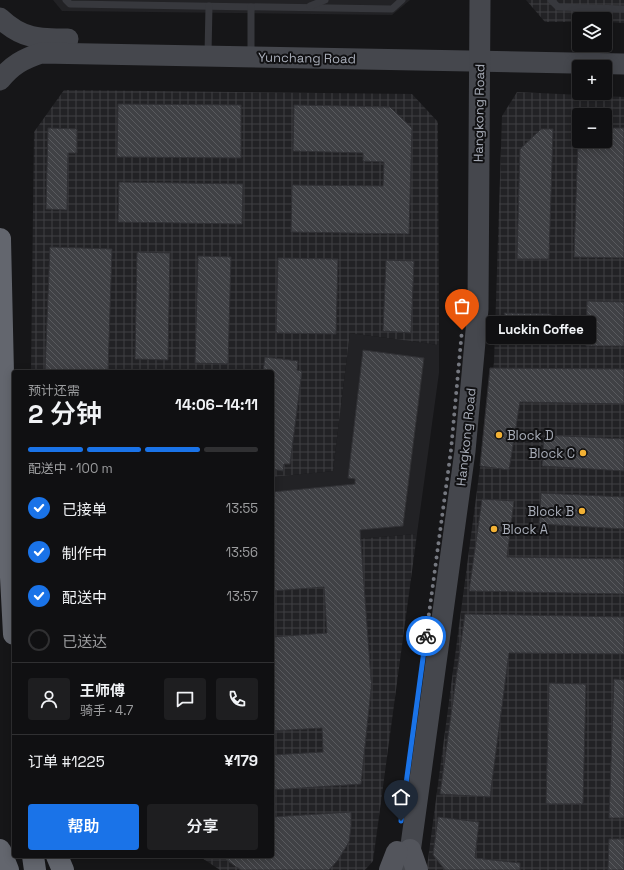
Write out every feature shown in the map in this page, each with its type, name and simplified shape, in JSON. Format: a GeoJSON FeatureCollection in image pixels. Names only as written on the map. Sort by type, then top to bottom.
{"type":"FeatureCollection","features":[{"type":"Feature","properties":{"kind":"highway"},"geometry":{"type":"LineString","coordinates":[[0,239],[4,457],[12,599]]}},
{"type":"Feature","properties":{"kind":"highway"},"geometry":{"type":"LineString","coordinates":[[0,850],[8,870]]}},
{"type":"Feature","properties":{"kind":"highway"},"geometry":{"type":"LineString","coordinates":[[33,858],[35,870]]}},
{"type":"Feature","properties":{"kind":"highway"},"geometry":{"type":"LineString","coordinates":[[58,858],[62,870]]}},
{"type":"Feature","properties":{"kind":"main road"},"geometry":{"type":"LineString","coordinates":[[400,862],[417,870]]}},
{"type":"Feature","properties":{"kind":"street","name":"Hangkong Road"},"geometry":{"type":"LineString","coordinates":[[400,862],[465,451],[478,309],[473,54],[466,0]]}},
{"type":"Feature","properties":{"kind":"street","name":"Hangkong Road"},"geometry":{"type":"LineString","coordinates":[[473,54],[480,0]]}},
{"type":"Feature","properties":{"kind":"street","name":"Yunchang Road"},"geometry":{"type":"LineString","coordinates":[[0,18],[10,28],[26,36],[41,39],[208,48],[473,54],[624,64]]}},
{"type":"Feature","properties":{"kind":"street","name":"Yunchang Road"},"geometry":{"type":"LineString","coordinates":[[0,80],[9,69],[25,59],[41,52],[208,48]]}},
{"type":"Feature","properties":{"kind":"street","name":"Yunchang Road"},"geometry":{"type":"LineString","coordinates":[[473,54],[624,50]]}},
{"type":"Feature","properties":{"kind":"lane"},"geometry":{"type":"LineString","coordinates":[[66,0],[70,4],[392,9],[402,0]]}},
{"type":"Feature","properties":{"kind":"lane"},"geometry":{"type":"LineString","coordinates":[[137,0],[146,5]]}},
{"type":"Feature","properties":{"kind":"lane"},"geometry":{"type":"LineString","coordinates":[[306,8],[325,0]]}},
{"type":"Feature","properties":{"kind":"lane"},"geometry":{"type":"LineString","coordinates":[[551,0],[558,7],[624,9]]}},
{"type":"Feature","properties":{"kind":"lane"},"geometry":{"type":"LineString","coordinates":[[208,48],[209,6]]}},
{"type":"Feature","properties":{"kind":"lane"},"geometry":{"type":"LineString","coordinates":[[251,49],[252,7]]}},
{"type":"Feature","properties":{"kind":"shaded area"},"geometry":{"type":"Polygon","coordinates":[[[53,0],[410,0],[392,15],[62,11],[53,0]]]}},
{"type":"Feature","properties":{"kind":"shaded area"},"geometry":{"type":"Polygon","coordinates":[[[526,0],[624,0],[624,23],[612,22],[612,12],[572,12],[572,22],[545,22],[526,0]]]}},
{"type":"Feature","properties":{"kind":"shaded area"},"geometry":{"type":"Polygon","coordinates":[[[64,90],[412,94],[438,122],[439,345],[350,333],[333,471],[274,477],[274,370],[31,370],[34,132],[64,90]]]}},
{"type":"Feature","properties":{"kind":"shaded area"},"geometry":{"type":"Polygon","coordinates":[[[517,92],[572,95],[572,100],[612,100],[612,96],[624,97],[624,870],[429,870],[427,867],[494,362],[502,116],[517,92]]]}},
{"type":"Feature","properties":{"kind":"shaded area"},"geometry":{"type":"Polygon","coordinates":[[[350,333],[439,345],[439,373],[417,534],[274,546],[274,477],[333,471],[350,333]]]}},
{"type":"Feature","properties":{"kind":"shaded area"},"geometry":{"type":"Polygon","coordinates":[[[417,534],[373,861],[365,870],[220,870],[202,858],[274,858],[274,546],[417,534]]]}},
{"type":"Feature","properties":{"kind":"building"},"geometry":{"type":"Polygon","coordinates":[[[118,104],[241,105],[241,158],[117,157],[118,104]]]}},
{"type":"Feature","properties":{"kind":"building"},"geometry":{"type":"Polygon","coordinates":[[[294,105],[390,107],[412,128],[409,234],[291,232],[292,185],[383,186],[384,162],[363,161],[363,153],[293,151],[294,105]]]}},
{"type":"Feature","properties":{"kind":"building"},"geometry":{"type":"Polygon","coordinates":[[[48,128],[77,129],[77,153],[68,153],[67,210],[46,209],[48,128]]]}},
{"type":"Feature","properties":{"kind":"building"},"geometry":{"type":"Polygon","coordinates":[[[612,128],[624,128],[624,258],[574,257],[578,148],[612,148],[612,128]]]}},
{"type":"Feature","properties":{"kind":"building"},"geometry":{"type":"Polygon","coordinates":[[[541,129],[553,129],[549,259],[517,259],[520,149],[541,129]]]}},
{"type":"Feature","properties":{"kind":"building"},"geometry":{"type":"Polygon","coordinates":[[[119,182],[243,184],[242,224],[118,222],[119,182]]]}},
{"type":"Feature","properties":{"kind":"building"},"geometry":{"type":"Polygon","coordinates":[[[50,247],[112,249],[108,370],[45,370],[50,247]]]}},
{"type":"Feature","properties":{"kind":"building"},"geometry":{"type":"Polygon","coordinates":[[[137,252],[170,253],[168,360],[135,359],[137,252]]]}},
{"type":"Feature","properties":{"kind":"building"},"geometry":{"type":"Polygon","coordinates":[[[198,256],[231,257],[228,364],[195,363],[198,256]]]}},
{"type":"Feature","properties":{"kind":"building"},"geometry":{"type":"Polygon","coordinates":[[[278,258],[338,259],[336,334],[276,333],[278,258]]]}},
{"type":"Feature","properties":{"kind":"building"},"geometry":{"type":"Polygon","coordinates":[[[386,260],[414,261],[411,333],[383,331],[386,260]]]}},
{"type":"Feature","properties":{"kind":"building"},"geometry":{"type":"Polygon","coordinates":[[[587,301],[624,302],[624,346],[586,346],[587,301]]]}},
{"type":"Feature","properties":{"kind":"building"},"geometry":{"type":"Polygon","coordinates":[[[504,313],[551,314],[551,318],[556,318],[555,345],[494,343],[495,316],[505,316],[504,313]]]}},
{"type":"Feature","properties":{"kind":"building"},"geometry":{"type":"Polygon","coordinates":[[[363,350],[424,358],[403,526],[360,530],[372,680],[361,784],[274,790],[274,755],[323,752],[322,728],[274,731],[274,637],[327,633],[324,587],[274,591],[274,492],[355,484],[355,479],[348,478],[363,350]]]}},
{"type":"Feature","properties":{"kind":"building"},"geometry":{"type":"Polygon","coordinates":[[[265,357],[298,361],[297,370],[302,371],[290,464],[284,464],[283,471],[274,469],[274,370],[263,370],[265,357]]]}},
{"type":"Feature","properties":{"kind":"building","name":"Block D"},"geometry":{"type":"Polygon","coordinates":[[[490,368],[624,369],[624,404],[520,402],[509,470],[480,466],[490,368]]]}},
{"type":"Feature","properties":{"kind":"building","name":"Block C"},"geometry":{"type":"Polygon","coordinates":[[[544,435],[624,439],[624,471],[542,466],[544,435]]]}},
{"type":"Feature","properties":{"kind":"building","name":"Block B"},"geometry":{"type":"Polygon","coordinates":[[[541,493],[624,497],[624,529],[539,524],[541,493]]]}},
{"type":"Feature","properties":{"kind":"building","name":"Block A"},"geometry":{"type":"Polygon","coordinates":[[[482,499],[514,501],[507,557],[624,559],[624,594],[469,591],[482,499]]]}},
{"type":"Feature","properties":{"kind":"building"},"geometry":{"type":"Polygon","coordinates":[[[465,614],[624,617],[624,654],[509,653],[490,797],[440,794],[465,614]]]}},
{"type":"Feature","properties":{"kind":"building"},"geometry":{"type":"Polygon","coordinates":[[[614,679],[624,680],[624,818],[609,818],[614,679]]]}},
{"type":"Feature","properties":{"kind":"building"},"geometry":{"type":"Polygon","coordinates":[[[549,683],[586,684],[583,804],[546,804],[549,683]]]}},
{"type":"Feature","properties":{"kind":"building"},"geometry":{"type":"Polygon","coordinates":[[[351,812],[349,842],[338,860],[329,870],[241,870],[223,858],[274,858],[274,817],[351,812]]]}},
{"type":"Feature","properties":{"kind":"building"},"geometry":{"type":"Polygon","coordinates":[[[438,817],[479,822],[475,858],[520,863],[520,870],[445,870],[433,855],[438,817]]]}},
{"type":"Feature","properties":{"kind":"building"},"geometry":{"type":"Polygon","coordinates":[[[609,839],[624,839],[624,870],[608,870],[609,839]]]}},
{"type":"Feature","properties":{"kind":"way so far"},"geometry":{"type":"LineString","coordinates":[[426,636],[451,450],[462,330]]}},
{"type":"Feature","properties":{"kind":"place","name":"Luckin Coffee"},"geometry":{"type":"Point","coordinates":[462,330]}},
{"type":"Feature","properties":{"kind":"place","name":"Block D"},"geometry":{"type":"Point","coordinates":[499,435]}},
{"type":"Feature","properties":{"kind":"place","name":"Block C"},"geometry":{"type":"Point","coordinates":[583,453]}},
{"type":"Feature","properties":{"kind":"place","name":"Block B"},"geometry":{"type":"Point","coordinates":[582,511]}},
{"type":"Feature","properties":{"kind":"place","name":"Block A"},"geometry":{"type":"Point","coordinates":[494,529]}},
{"type":"Feature","properties":{"kind":"route"},"geometry":{"type":"LineString","coordinates":[[401,821],[426,636]]}}]}
